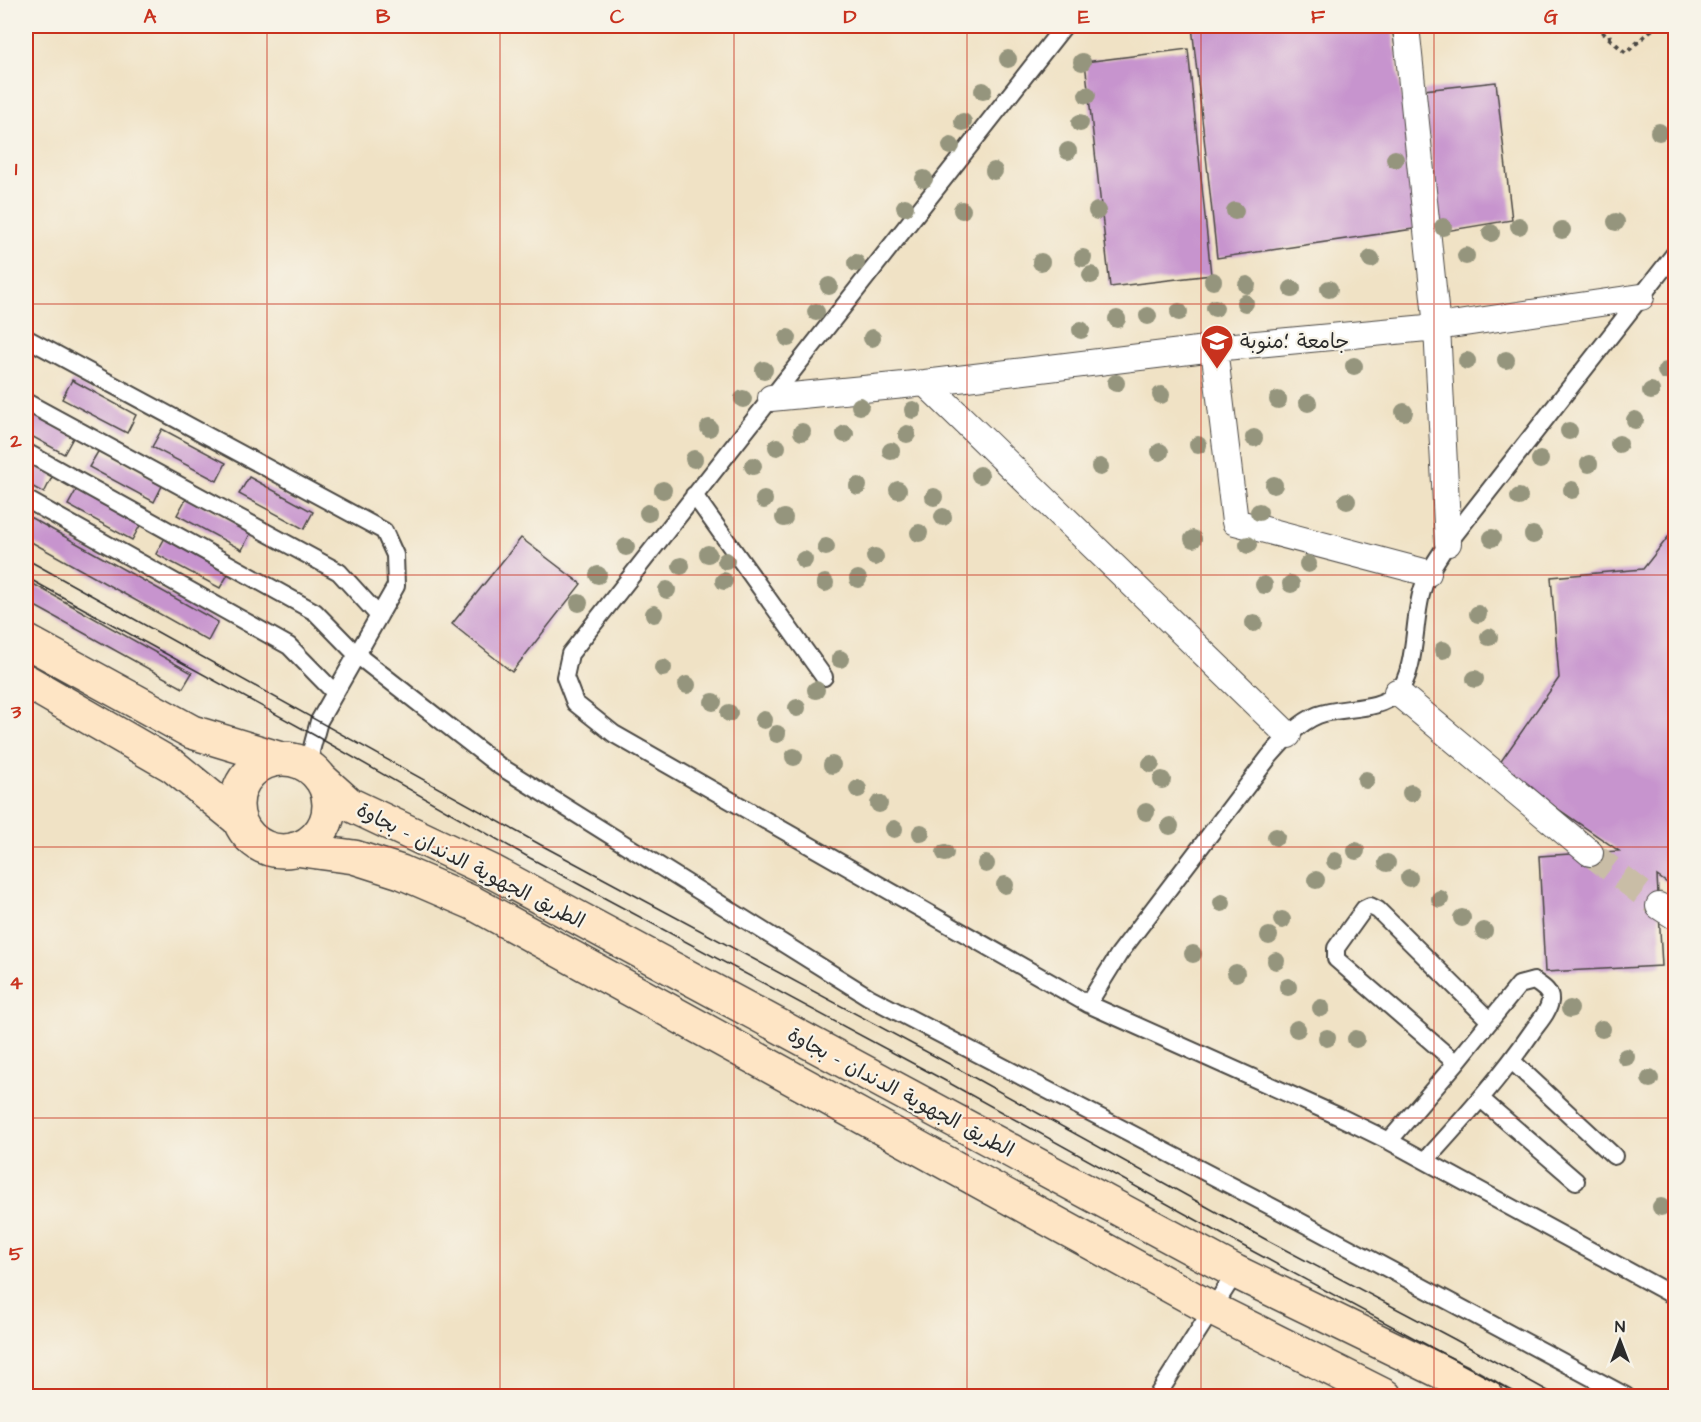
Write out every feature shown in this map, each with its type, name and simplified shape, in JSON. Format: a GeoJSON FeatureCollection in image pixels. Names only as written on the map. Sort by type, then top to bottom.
{"type":"FeatureCollection","features":[{"type":"Feature","properties":{"kind":"main road"},"geometry":{"type":"LineString","coordinates":[[26,641],[192,732],[303,764],[317,774],[327,791],[329,806],[326,820],[319,833],[308,843],[295,849],[281,851],[261,845],[245,832],[238,819],[236,806],[238,792],[244,779],[254,769],[267,762],[281,759]]}},
{"type":"Feature","properties":{"kind":"main road"},"geometry":{"type":"LineString","coordinates":[[26,681],[172,766],[238,819]]}},
{"type":"Feature","properties":{"kind":"main road","name":"الطريق الجهوية الدندان - بجاوة"},"geometry":{"type":"LineString","coordinates":[[317,774],[349,804],[494,872],[1236,1272],[1488,1396]]}},
{"type":"Feature","properties":{"kind":"main road","name":"الطريق الجهوية الدندان - بجاوة"},"geometry":{"type":"LineString","coordinates":[[295,849],[354,858],[401,872],[473,903],[1214,1310],[1385,1396]]}},
{"type":"Feature","properties":{"kind":"street"},"geometry":{"type":"LineString","coordinates":[[1406,26],[1437,327],[1448,543]]}},
{"type":"Feature","properties":{"kind":"street"},"geometry":{"type":"LineString","coordinates":[[771,398],[925,384],[1214,348],[1437,327],[1641,297]]}},
{"type":"Feature","properties":{"kind":"street"},"geometry":{"type":"LineString","coordinates":[[1214,348],[1235,522],[1428,573]]}},
{"type":"Feature","properties":{"kind":"street"},"geometry":{"type":"LineString","coordinates":[[925,384],[1288,735]]}},
{"type":"Feature","properties":{"kind":"street"},"geometry":{"type":"LineString","coordinates":[[1397,692],[1590,854]]}},
{"type":"Feature","properties":{"kind":"lane"},"geometry":{"type":"LineString","coordinates":[[1064,26],[570,654],[565,677],[575,703],[614,734],[1088,1004],[1328,1111],[1389,1141],[1676,1297]]}},
{"type":"Feature","properties":{"kind":"lane"},"geometry":{"type":"LineString","coordinates":[[1088,1004],[1119,954],[1288,735],[1317,715],[1371,705],[1397,692],[1406,677],[1412,658],[1419,604],[1428,573],[1448,543],[1676,252]]}},
{"type":"Feature","properties":{"kind":"lane"},"geometry":{"type":"LineString","coordinates":[[26,338],[384,531],[395,555],[396,586],[319,721],[311,751],[317,774]]}},
{"type":"Feature","properties":{"kind":"lane"},"geometry":{"type":"LineString","coordinates":[[26,402],[339,572],[379,616]]}},
{"type":"Feature","properties":{"kind":"lane"},"geometry":{"type":"LineString","coordinates":[[26,452],[315,612],[357,655],[498,765],[869,997],[1299,1221],[1626,1396]]}},
{"type":"Feature","properties":{"kind":"lane"},"geometry":{"type":"LineString","coordinates":[[694,495],[824,677]]}},
{"type":"Feature","properties":{"kind":"lane"},"geometry":{"type":"LineString","coordinates":[[26,499],[289,646],[335,693]]}},
{"type":"Feature","properties":{"kind":"lane"},"geometry":{"type":"LineString","coordinates":[[1456,1063],[1336,959],[1336,948],[1364,909],[1370,906],[1378,910],[1490,1021]]}},
{"type":"Feature","properties":{"kind":"lane"},"geometry":{"type":"LineString","coordinates":[[1389,1141],[1456,1063],[1519,984],[1534,981],[1548,992],[1550,1002],[1545,1013],[1512,1061],[1426,1160]]}},
{"type":"Feature","properties":{"kind":"lane"},"geometry":{"type":"LineString","coordinates":[[1512,1061],[1614,1156]]}},
{"type":"Feature","properties":{"kind":"lane"},"geometry":{"type":"LineString","coordinates":[[1481,1099],[1576,1181]]}},
{"type":"Feature","properties":{"kind":"lane"},"geometry":{"type":"LineString","coordinates":[[1157,1396],[1214,1310],[1236,1272]]}},
{"type":"Feature","properties":{"kind":"path"},"geometry":{"type":"LineString","coordinates":[[1594,26],[1626,53],[1650,31],[1659,26]]}},
{"type":"Feature","properties":{"kind":"path"},"geometry":{"type":"LineString","coordinates":[[1608,26],[1610,39]]}},
{"type":"Feature","properties":{"kind":"building"},"geometry":{"type":"Polygon","coordinates":[[[1192,26],[1392,26],[1420,228],[1217,258],[1192,26]]]}},
{"type":"Feature","properties":{"kind":"building"},"geometry":{"type":"Polygon","coordinates":[[[1188,49],[1211,275],[1110,287],[1085,62],[1188,49]]]}},
{"type":"Feature","properties":{"kind":"building"},"geometry":{"type":"Polygon","coordinates":[[[1496,82],[1512,220],[1440,232],[1424,90],[1496,82]]]}},
{"type":"Feature","properties":{"kind":"building"},"geometry":{"type":"Polygon","coordinates":[[[72,380],[136,415],[127,433],[62,399],[72,380]]]}},
{"type":"Feature","properties":{"kind":"building"},"geometry":{"type":"Polygon","coordinates":[[[26,410],[74,436],[64,454],[26,433],[26,410]]]}},
{"type":"Feature","properties":{"kind":"building"},"geometry":{"type":"Polygon","coordinates":[[[162,429],[226,463],[217,481],[152,447],[162,429]]]}},
{"type":"Feature","properties":{"kind":"building"},"geometry":{"type":"Polygon","coordinates":[[[99,450],[163,484],[154,502],[89,467],[99,450]]]}},
{"type":"Feature","properties":{"kind":"building"},"geometry":{"type":"Polygon","coordinates":[[[26,461],[53,475],[44,493],[26,483],[26,461]]]}},
{"type":"Feature","properties":{"kind":"building"},"geometry":{"type":"Polygon","coordinates":[[[249,477],[313,512],[304,529],[239,494],[249,477]]]}},
{"type":"Feature","properties":{"kind":"building"},"geometry":{"type":"Polygon","coordinates":[[[78,487],[142,522],[132,540],[68,505],[78,487]]]}},
{"type":"Feature","properties":{"kind":"building"},"geometry":{"type":"Polygon","coordinates":[[[187,497],[251,532],[242,550],[177,515],[187,497]]]}},
{"type":"Feature","properties":{"kind":"building"},"geometry":{"type":"Polygon","coordinates":[[[26,515],[218,622],[208,641],[26,539],[26,515]]]}},
{"type":"Feature","properties":{"kind":"building"},"geometry":{"type":"Polygon","coordinates":[[[1676,527],[1676,889],[1657,876],[1662,966],[1545,972],[1539,856],[1619,851],[1497,767],[1559,678],[1551,577],[1643,569],[1676,527]]]}},
{"type":"Feature","properties":{"kind":"building"},"geometry":{"type":"Polygon","coordinates":[[[166,536],[230,571],[220,588],[156,554],[166,536]]]}},
{"type":"Feature","properties":{"kind":"building"},"geometry":{"type":"Polygon","coordinates":[[[521,538],[581,584],[512,672],[452,624],[521,538]]]}},
{"type":"Feature","properties":{"kind":"building"},"geometry":{"type":"Polygon","coordinates":[[[26,580],[192,673],[183,688],[26,601],[26,580]]]}},
{"type":"Feature","properties":{"kind":"tunnel"},"geometry":{"type":"LineString","coordinates":[[1590,853],[1659,906]]}},
{"type":"Feature","properties":{"kind":"tram line"},"geometry":{"type":"LineString","coordinates":[[26,559],[541,845],[953,1066],[1265,1239],[1557,1396]]}},
{"type":"Feature","properties":{"kind":"tram line"},"geometry":{"type":"LineString","coordinates":[[26,577],[314,735],[530,858],[942,1079],[1254,1252],[1522,1396]]}},
{"type":"Feature","properties":{"kind":"place","name":"جامعة ؛منوبة"},"geometry":{"type":"Point","coordinates":[1217,370]}}]}
